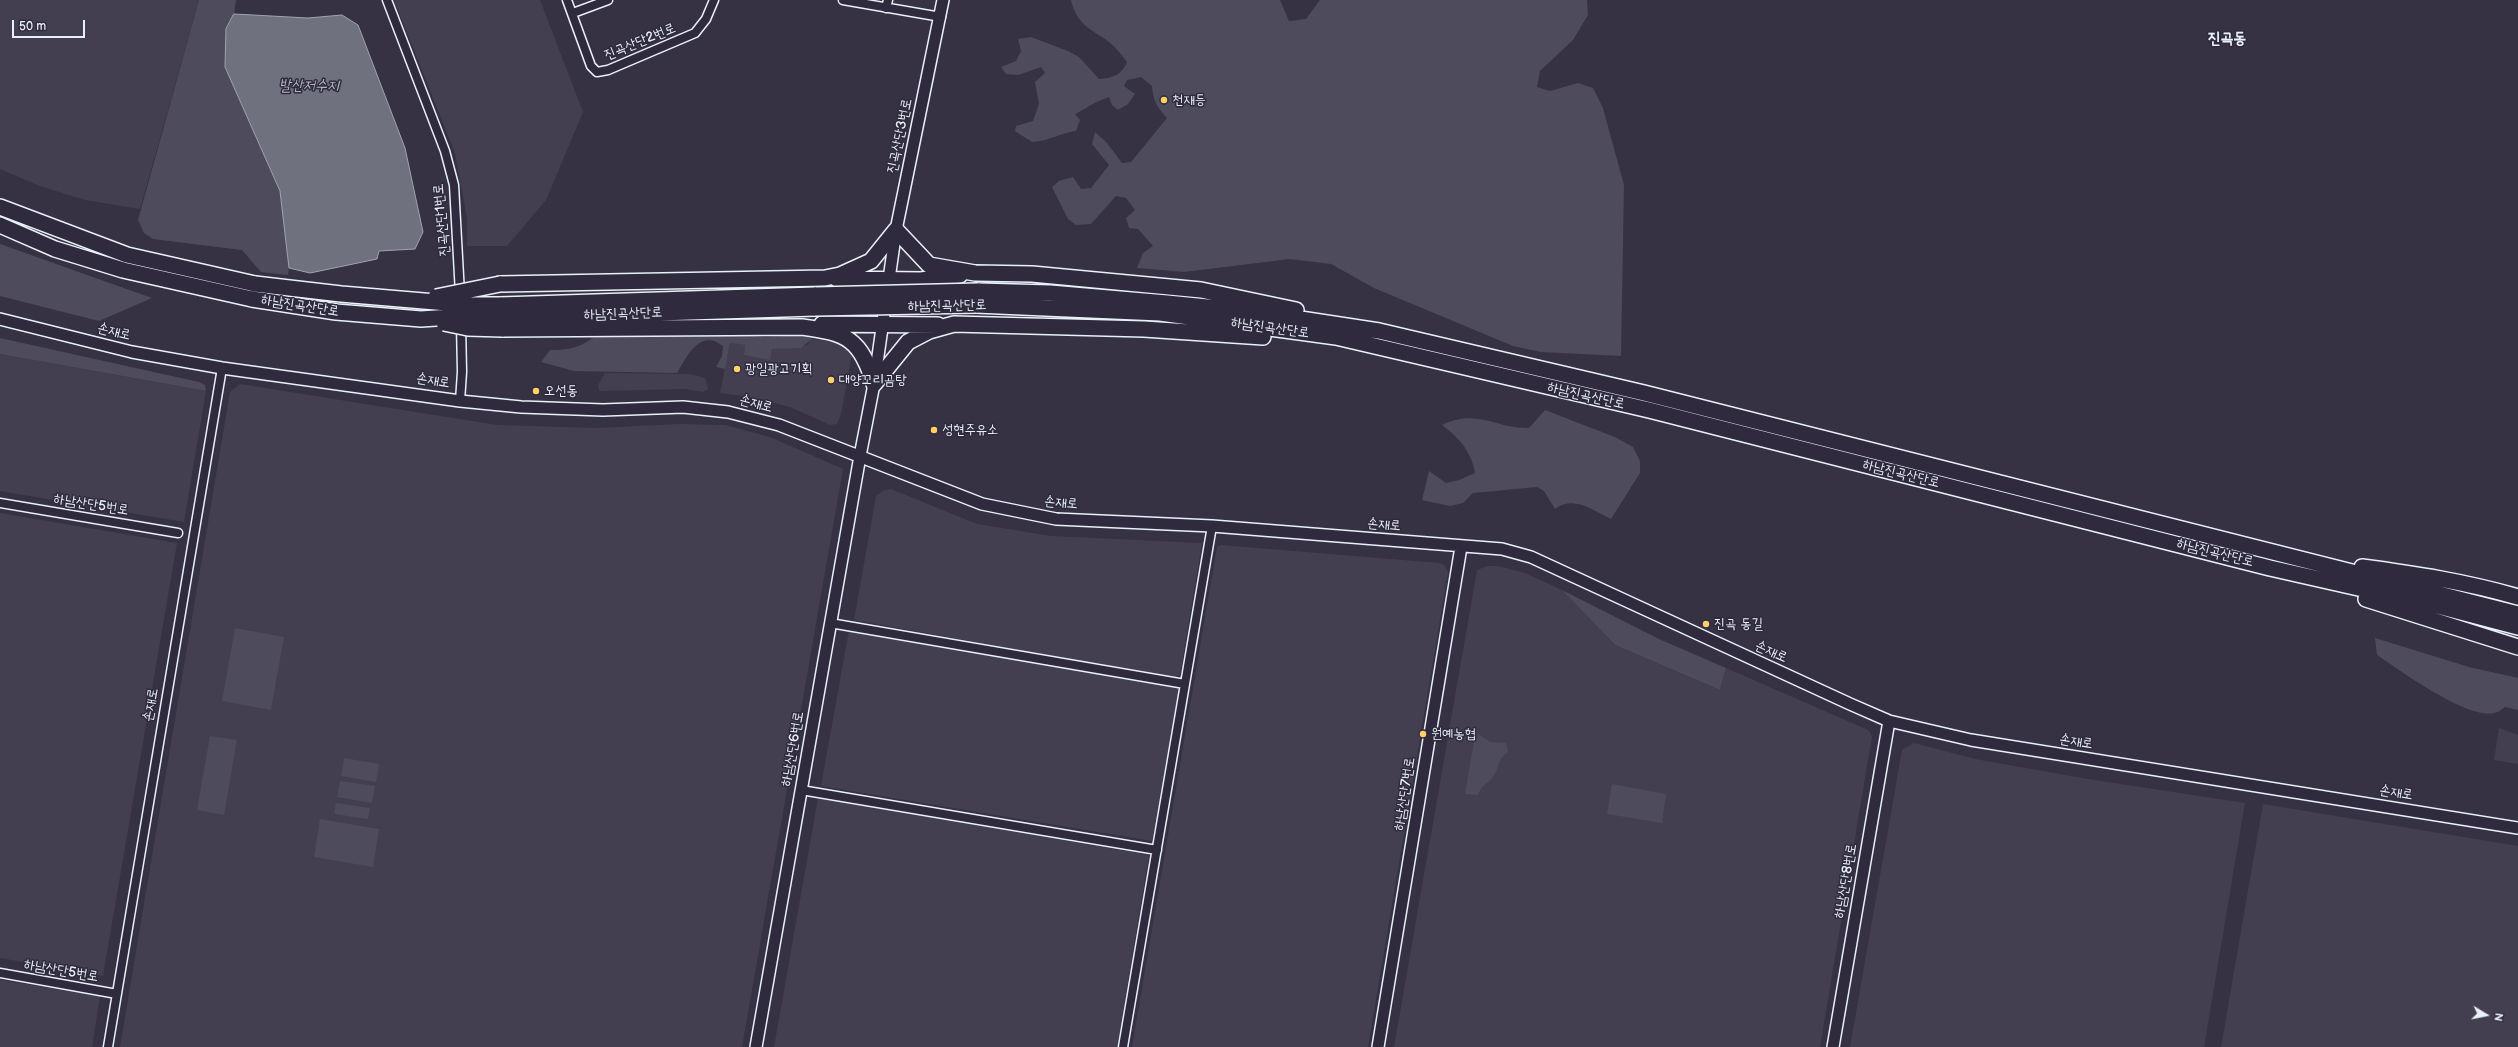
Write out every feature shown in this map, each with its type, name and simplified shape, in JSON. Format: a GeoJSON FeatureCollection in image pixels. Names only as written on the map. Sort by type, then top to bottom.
{"type":"FeatureCollection","features":[{"type":"Feature","properties":{"kind":"highway","name":"하남진곡산단로"},"geometry":{"type":"LineString","coordinates":[[0,208],[127,255],[255,284],[341,294],[423,299],[471,305],[501,317]]}},
{"type":"Feature","properties":{"kind":"highway","name":"하남진곡산단로"},"geometry":{"type":"LineString","coordinates":[[0,225],[55,249],[123,270],[252,299],[336,312],[421,319],[466,316],[501,317],[816,301],[977,298],[1050,294],[1248,311],[1379,331],[1605,383],[1925,464],[2273,561],[2518,627]]}},
{"type":"Feature","properties":{"kind":"highway"},"geometry":{"type":"LineString","coordinates":[[825,278],[840,275],[871,261],[896,230],[929,265],[975,273]]}},
{"type":"Feature","properties":{"kind":"highway"},"geometry":{"type":"LineString","coordinates":[[423,299],[500,284],[825,278],[920,280],[975,273],[1032,274],[1201,290],[1355,323],[1379,331]]}},
{"type":"Feature","properties":{"kind":"highway","name":"하남진곡산단로"},"geometry":{"type":"LineString","coordinates":[[977,298],[1160,313],[1336,337],[1649,410],[1872,467],[2273,561]]}},
{"type":"Feature","properties":{"kind":"highway"},"geometry":{"type":"LineString","coordinates":[[501,317],[802,327],[834,331],[855,345],[867,359],[874,384]]}},
{"type":"Feature","properties":{"kind":"highway"},"geometry":{"type":"LineString","coordinates":[[802,327],[827,323],[882,326],[954,324],[1152,329],[1254,336],[1335,348],[1379,348]]}},
{"type":"Feature","properties":{"kind":"highway"},"geometry":{"type":"LineString","coordinates":[[874,384],[908,342],[928,331],[954,324]]}},
{"type":"Feature","properties":{"kind":"highway"},"geometry":{"type":"LineString","coordinates":[[2273,561],[2440,578],[2518,597]]}},
{"type":"Feature","properties":{"kind":"highway"},"geometry":{"type":"LineString","coordinates":[[2273,561],[2518,614]]}},
{"type":"Feature","properties":{"kind":"highway"},"geometry":{"type":"LineString","coordinates":[[2273,561],[2518,647]]}},
{"type":"Feature","properties":{"kind":"main road","name":"진곡산단3번로"},"geometry":{"type":"LineString","coordinates":[[874,384],[896,230],[941,17],[943,0]]}},
{"type":"Feature","properties":{"kind":"main road","name":"손재로"},"geometry":{"type":"LineString","coordinates":[[0,319],[132,352],[222,368],[460,401],[521,407],[603,410],[683,407],[728,412],[779,425],[982,504],[1016,513],[1056,519],[1212,526],[1502,549],[1531,557],[1735,653],[1889,720],[1971,740],[2518,828]]}},
{"type":"Feature","properties":{"kind":"main road","name":"하남산단6번로"},"geometry":{"type":"LineString","coordinates":[[756,1047],[830,623],[874,384]]}},
{"type":"Feature","properties":{"kind":"main road","name":"하남산단7번로"},"geometry":{"type":"LineString","coordinates":[[1378,1047],[1461,546]]}},
{"type":"Feature","properties":{"kind":"main road","name":"하남산단8번로"},"geometry":{"type":"LineString","coordinates":[[1833,1047],[1889,720]]}},
{"type":"Feature","properties":{"kind":"street","name":"진곡산단1번로"},"geometry":{"type":"LineString","coordinates":[[387,0],[445,151],[454,186],[462,341],[460,401]]}},
{"type":"Feature","properties":{"kind":"street","name":"진곡산단2번로"},"geometry":{"type":"LineString","coordinates":[[567,0],[591,66],[597,72],[608,70],[695,33],[706,19],[714,0]]}},
{"type":"Feature","properties":{"kind":"street"},"geometry":{"type":"LineString","coordinates":[[573,13],[608,0]]}},
{"type":"Feature","properties":{"kind":"street"},"geometry":{"type":"LineString","coordinates":[[843,0],[887,4],[941,17]]}},
{"type":"Feature","properties":{"kind":"street","name":"손재로"},"geometry":{"type":"LineString","coordinates":[[108,1047],[222,368]]}},
{"type":"Feature","properties":{"kind":"street","name":"하남산단5번로"},"geometry":{"type":"LineString","coordinates":[[0,503],[178,533]]}},
{"type":"Feature","properties":{"kind":"street"},"geometry":{"type":"LineString","coordinates":[[1122,1047],[1212,526]]}},
{"type":"Feature","properties":{"kind":"street"},"geometry":{"type":"LineString","coordinates":[[830,623],[1185,684]]}},
{"type":"Feature","properties":{"kind":"street"},"geometry":{"type":"LineString","coordinates":[[801,790],[1157,850]]}},
{"type":"Feature","properties":{"kind":"street","name":"하남산단5번로"},"geometry":{"type":"LineString","coordinates":[[0,973],[117,994]]}},
{"type":"Feature","properties":{"kind":"shaded area"},"geometry":{"type":"Polygon","coordinates":[[[0,0],[199,0],[140,209],[85,200],[40,186],[0,169],[0,0]]]}},
{"type":"Feature","properties":{"kind":"shaded area"},"geometry":{"type":"Polygon","coordinates":[[[199,0],[236,0],[234,14],[226,29],[225,67],[280,191],[289,268],[288,275],[261,272],[242,250],[153,239],[144,233],[138,220],[199,0]]]}},
{"type":"Feature","properties":{"kind":"shaded area"},"geometry":{"type":"Polygon","coordinates":[[[394,0],[540,0],[583,112],[546,200],[507,246],[467,246],[467,218],[455,153],[394,0]]]}},
{"type":"Feature","properties":{"kind":"shaded area"},"geometry":{"type":"Polygon","coordinates":[[[1071,0],[1280,0],[1289,21],[1306,19],[1320,0],[1587,0],[1588,15],[1573,40],[1540,71],[1537,87],[1550,91],[1578,83],[1593,88],[1603,108],[1624,185],[1621,356],[1541,352],[1513,346],[1374,288],[1331,264],[1290,259],[1184,272],[1137,268],[1143,253],[1153,246],[1138,229],[1129,228],[1126,218],[1135,210],[1126,198],[1116,196],[1091,224],[1076,225],[1068,219],[1052,187],[1059,181],[1073,177],[1081,189],[1091,188],[1109,165],[1092,144],[1095,132],[1107,143],[1122,163],[1131,162],[1167,118],[1156,104],[1152,86],[1141,77],[1127,80],[1124,86],[1135,94],[1128,104],[1118,110],[1112,105],[1109,97],[1096,103],[1075,114],[1080,120],[1076,131],[1032,142],[1015,131],[1016,126],[1033,121],[1039,104],[1035,82],[1045,73],[1041,67],[1018,75],[1006,74],[1001,67],[1016,61],[1021,51],[1018,39],[1031,37],[1068,51],[1079,57],[1099,79],[1116,75],[1125,67],[1127,62],[1120,53],[1105,39],[1088,28],[1079,19],[1073,8],[1071,0]]]}},
{"type":"Feature","properties":{"kind":"shaded area"},"geometry":{"type":"Polygon","coordinates":[[[0,244],[152,298],[99,321],[0,296],[0,244]]]}},
{"type":"Feature","properties":{"kind":"shaded area"},"geometry":{"type":"Polygon","coordinates":[[[707,332],[764,337],[804,335],[812,339],[801,348],[772,349],[770,360],[744,355],[745,345],[730,343],[725,369],[716,367],[722,356],[723,346],[715,341],[708,340],[695,346],[677,373],[574,371],[541,362],[550,350],[575,347],[586,342],[597,334],[707,332]]]}},
{"type":"Feature","properties":{"kind":"shaded area"},"geometry":{"type":"Polygon","coordinates":[[[0,338],[199,382],[205,385],[206,391],[0,354],[0,338]]]}},
{"type":"Feature","properties":{"kind":"shaded area"},"geometry":{"type":"Polygon","coordinates":[[[812,339],[835,342],[846,347],[852,354],[841,414],[837,424],[830,425],[790,407],[751,397],[720,393],[730,343],[746,345],[744,355],[770,359],[772,349],[807,345],[812,339]]]}},
{"type":"Feature","properties":{"kind":"shaded area"},"geometry":{"type":"Polygon","coordinates":[[[0,354],[206,391],[184,522],[0,491],[0,354]]]}},
{"type":"Feature","properties":{"kind":"shaded area"},"geometry":{"type":"Polygon","coordinates":[[[605,373],[691,374],[705,378],[708,389],[703,392],[685,389],[599,391],[598,385],[605,373]]]}},
{"type":"Feature","properties":{"kind":"shaded area"},"geometry":{"type":"Polygon","coordinates":[[[240,384],[497,425],[596,428],[679,424],[725,425],[770,437],[843,469],[742,1047],[120,1047],[230,392],[240,384]]]}},
{"type":"Feature","properties":{"kind":"shaded area"},"geometry":{"type":"Polygon","coordinates":[[[1545,410],[1615,437],[1633,447],[1640,461],[1640,473],[1611,519],[1583,505],[1569,503],[1555,509],[1544,491],[1537,487],[1473,493],[1463,503],[1450,506],[1422,500],[1429,471],[1446,483],[1459,480],[1475,473],[1471,459],[1464,446],[1442,425],[1466,418],[1487,420],[1506,426],[1529,428],[1545,410]]]}},
{"type":"Feature","properties":{"kind":"shaded area"},"geometry":{"type":"Polygon","coordinates":[[[891,489],[977,524],[1051,536],[1202,543],[1180,675],[1174,678],[854,620],[876,496],[884,490],[891,489]]]}},
{"type":"Feature","properties":{"kind":"shaded area"},"geometry":{"type":"Polygon","coordinates":[[[0,513],[177,543],[103,976],[0,958],[0,513]]]}},
{"type":"Feature","properties":{"kind":"shaded area"},"geometry":{"type":"Polygon","coordinates":[[[1221,545],[1439,563],[1444,565],[1448,572],[1368,1047],[1132,1047],[1217,547],[1221,545]]]}},
{"type":"Feature","properties":{"kind":"shaded area"},"geometry":{"type":"Polygon","coordinates":[[[1488,566],[1499,566],[1525,573],[1562,590],[1615,645],[1720,690],[1726,668],[1868,730],[1872,736],[1820,1047],[1394,1047],[1477,570],[1488,566]]]}},
{"type":"Feature","properties":{"kind":"shaded area"},"geometry":{"type":"Polygon","coordinates":[[[1562,590],[1659,639],[1726,668],[1720,690],[1615,645],[1562,590]]]}},
{"type":"Feature","properties":{"kind":"shaded area"},"geometry":{"type":"Polygon","coordinates":[[[235,628],[284,637],[271,710],[222,701],[235,628]]]}},
{"type":"Feature","properties":{"kind":"shaded area"},"geometry":{"type":"Polygon","coordinates":[[[849,630],[1179,688],[1152,841],[821,786],[849,630]]]}},
{"type":"Feature","properties":{"kind":"shaded area"},"geometry":{"type":"Polygon","coordinates":[[[2375,638],[2469,667],[2518,678],[2518,710],[2505,707],[2495,713],[2482,713],[2467,709],[2451,702],[2417,682],[2377,655],[2375,638]]]}},
{"type":"Feature","properties":{"kind":"shaded area"},"geometry":{"type":"Polygon","coordinates":[[[2499,728],[2518,735],[2518,764],[2494,760],[2499,728]]]}},
{"type":"Feature","properties":{"kind":"shaded area"},"geometry":{"type":"Polygon","coordinates":[[[1478,734],[1490,742],[1506,743],[1508,752],[1499,762],[1495,774],[1482,788],[1478,795],[1465,794],[1474,742],[1478,734]]]}},
{"type":"Feature","properties":{"kind":"shaded area"},"geometry":{"type":"Polygon","coordinates":[[[210,736],[237,740],[224,815],[197,810],[210,736]]]}},
{"type":"Feature","properties":{"kind":"shaded area"},"geometry":{"type":"Polygon","coordinates":[[[1914,743],[1975,759],[2088,779],[2245,803],[2204,1047],[1850,1047],[1902,750],[1914,743]]]}},
{"type":"Feature","properties":{"kind":"shaded area"},"geometry":{"type":"Polygon","coordinates":[[[344,758],[379,764],[376,782],[341,776],[344,758]]]}},
{"type":"Feature","properties":{"kind":"shaded area"},"geometry":{"type":"Polygon","coordinates":[[[340,781],[375,786],[372,803],[337,797],[340,781]]]}},
{"type":"Feature","properties":{"kind":"shaded area"},"geometry":{"type":"Polygon","coordinates":[[[1612,784],[1666,794],[1662,823],[1607,814],[1612,784]]]}},
{"type":"Feature","properties":{"kind":"shaded area"},"geometry":{"type":"Polygon","coordinates":[[[818,798],[1149,855],[1117,1047],[774,1047],[818,798]]]}},
{"type":"Feature","properties":{"kind":"shaded area"},"geometry":{"type":"Polygon","coordinates":[[[336,803],[370,808],[368,819],[334,814],[336,803]]]}},
{"type":"Feature","properties":{"kind":"shaded area"},"geometry":{"type":"Polygon","coordinates":[[[2263,804],[2518,846],[2518,1047],[2221,1047],[2263,804]]]}},
{"type":"Feature","properties":{"kind":"shaded area"},"geometry":{"type":"Polygon","coordinates":[[[320,819],[379,829],[373,867],[314,857],[320,819]]]}},
{"type":"Feature","properties":{"kind":"shaded area"},"geometry":{"type":"Polygon","coordinates":[[[0,980],[100,996],[92,1047],[0,1047],[0,980]]]}},
{"type":"Feature","properties":{"kind":"water","name":"발산저수지"},"geometry":{"type":"Polygon","coordinates":[[[234,14],[308,18],[342,15],[358,25],[405,148],[423,232],[415,249],[379,251],[377,259],[310,273],[289,268],[280,191],[225,67],[226,29],[234,14]]]}},
{"type":"Feature","properties":{"kind":"place","name":"천재등"},"geometry":{"type":"Point","coordinates":[1164,100]}},
{"type":"Feature","properties":{"kind":"place","name":"광일광고기획"},"geometry":{"type":"Point","coordinates":[737,369]}},
{"type":"Feature","properties":{"kind":"place","name":"대양꼬리곰탕"},"geometry":{"type":"Point","coordinates":[831,380]}},
{"type":"Feature","properties":{"kind":"place","name":"오선동"},"geometry":{"type":"Point","coordinates":[536,391]}},
{"type":"Feature","properties":{"kind":"place","name":"성현주유소"},"geometry":{"type":"Point","coordinates":[934,430]}},
{"type":"Feature","properties":{"kind":"place","name":"진곡 동길"},"geometry":{"type":"Point","coordinates":[1706,624]}},
{"type":"Feature","properties":{"kind":"place","name":"원예농협"},"geometry":{"type":"Point","coordinates":[1423,734]}},
{"type":"Feature","properties":{"kind":"district","name":"진곡동"},"geometry":{"type":"Point","coordinates":[2227,39]}}]}
